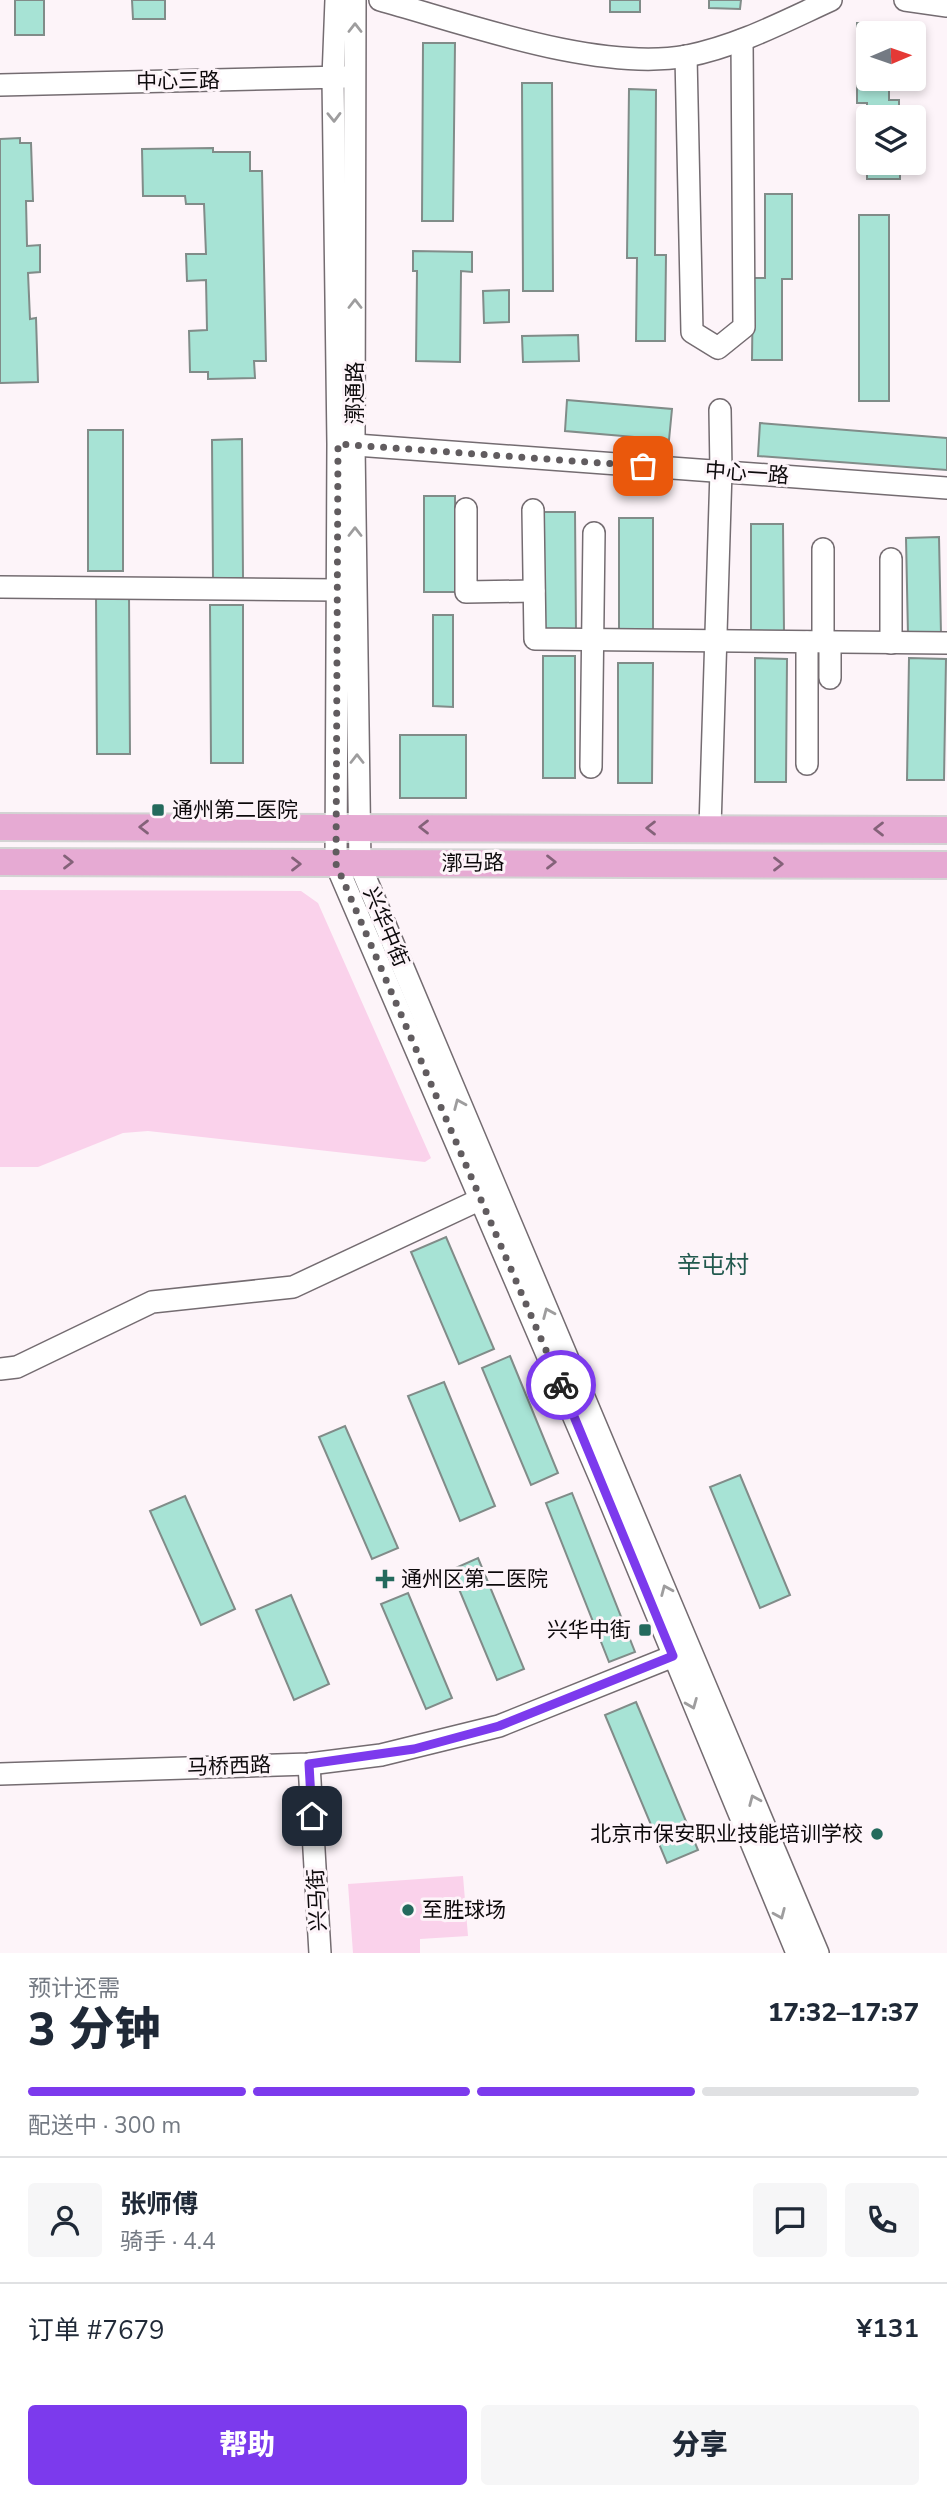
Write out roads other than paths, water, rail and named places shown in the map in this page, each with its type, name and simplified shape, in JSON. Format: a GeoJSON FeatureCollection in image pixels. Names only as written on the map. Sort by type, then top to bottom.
{"type":"FeatureCollection","features":[{"type":"Feature","properties":{"kind":"main road","name":"漷马路"},"geometry":{"type":"LineString","coordinates":[[0,827],[947,830]]}},
{"type":"Feature","properties":{"kind":"main road","name":"漷马路"},"geometry":{"type":"LineString","coordinates":[[0,862],[947,865]]}},
{"type":"Feature","properties":{"kind":"street","name":"漷通路"},"geometry":{"type":"LineString","coordinates":[[336,0],[333,78],[346,444],[337,590],[346,827]]}},
{"type":"Feature","properties":{"kind":"street","name":"漷通路"},"geometry":{"type":"LineString","coordinates":[[346,827],[346,444],[355,0]]}},
{"type":"Feature","properties":{"kind":"street"},"geometry":{"type":"LineString","coordinates":[[380,0],[600,57],[686,56],[742,40],[831,0]]}},
{"type":"Feature","properties":{"kind":"street"},"geometry":{"type":"LineString","coordinates":[[905,0],[947,6]]}},
{"type":"Feature","properties":{"kind":"street"},"geometry":{"type":"LineString","coordinates":[[686,56],[692,332],[718,348],[744,327],[742,40]]}},
{"type":"Feature","properties":{"kind":"street","name":"中心三路"},"geometry":{"type":"LineString","coordinates":[[0,85],[355,77]]}},
{"type":"Feature","properties":{"kind":"street"},"geometry":{"type":"LineString","coordinates":[[710,828],[721,471],[720,410]]}},
{"type":"Feature","properties":{"kind":"street","name":"中心一路"},"geometry":{"type":"LineString","coordinates":[[346,444],[947,488]]}},
{"type":"Feature","properties":{"kind":"street"},"geometry":{"type":"LineString","coordinates":[[466,509],[466,592],[534,591]]}},
{"type":"Feature","properties":{"kind":"street"},"geometry":{"type":"LineString","coordinates":[[533,510],[535,639],[947,643]]}},
{"type":"Feature","properties":{"kind":"street"},"geometry":{"type":"LineString","coordinates":[[590,766],[594,533]]}},
{"type":"Feature","properties":{"kind":"street"},"geometry":{"type":"LineString","coordinates":[[807,764],[820,642],[823,549]]}},
{"type":"Feature","properties":{"kind":"street"},"geometry":{"type":"LineString","coordinates":[[891,559],[891,643]]}},
{"type":"Feature","properties":{"kind":"street"},"geometry":{"type":"LineString","coordinates":[[0,587],[337,590]]}},
{"type":"Feature","properties":{"kind":"street"},"geometry":{"type":"LineString","coordinates":[[820,642],[830,678]]}},
{"type":"Feature","properties":{"kind":"street","name":"兴华中街"},"geometry":{"type":"LineString","coordinates":[[346,827],[348,865],[481,1199],[818,1953]]}},
{"type":"Feature","properties":{"kind":"street","name":"兴华中街"},"geometry":{"type":"LineString","coordinates":[[348,865],[682,1652],[797,1953]]}},
{"type":"Feature","properties":{"kind":"street"},"geometry":{"type":"LineString","coordinates":[[0,1369],[17,1367],[152,1302],[293,1287],[481,1199]]}},
{"type":"Feature","properties":{"kind":"street","name":"马桥西路"},"geometry":{"type":"LineString","coordinates":[[0,1774],[309,1764],[414,1749],[499,1726],[682,1652]]}},
{"type":"Feature","properties":{"kind":"street","name":"兴马街"},"geometry":{"type":"LineString","coordinates":[[309,1764],[320,1953]]}},
{"type":"Feature","properties":{"kind":"place","name":"通州第二医院"},"geometry":{"type":"Point","coordinates":[158,810]}},
{"type":"Feature","properties":{"kind":"place","name":"通州区第二医院"},"geometry":{"type":"Point","coordinates":[385,1579]}},
{"type":"Feature","properties":{"kind":"place","name":"兴华中街"},"geometry":{"type":"Point","coordinates":[645,1630]}},
{"type":"Feature","properties":{"kind":"place","name":"北京市保安职业技能培训学校"},"geometry":{"type":"Point","coordinates":[877,1834]}},
{"type":"Feature","properties":{"kind":"place","name":"至胜球场"},"geometry":{"type":"Point","coordinates":[408,1910]}},
{"type":"Feature","properties":{"kind":"district","name":"辛屯村"},"geometry":{"type":"Point","coordinates":[713,1265]}}]}
